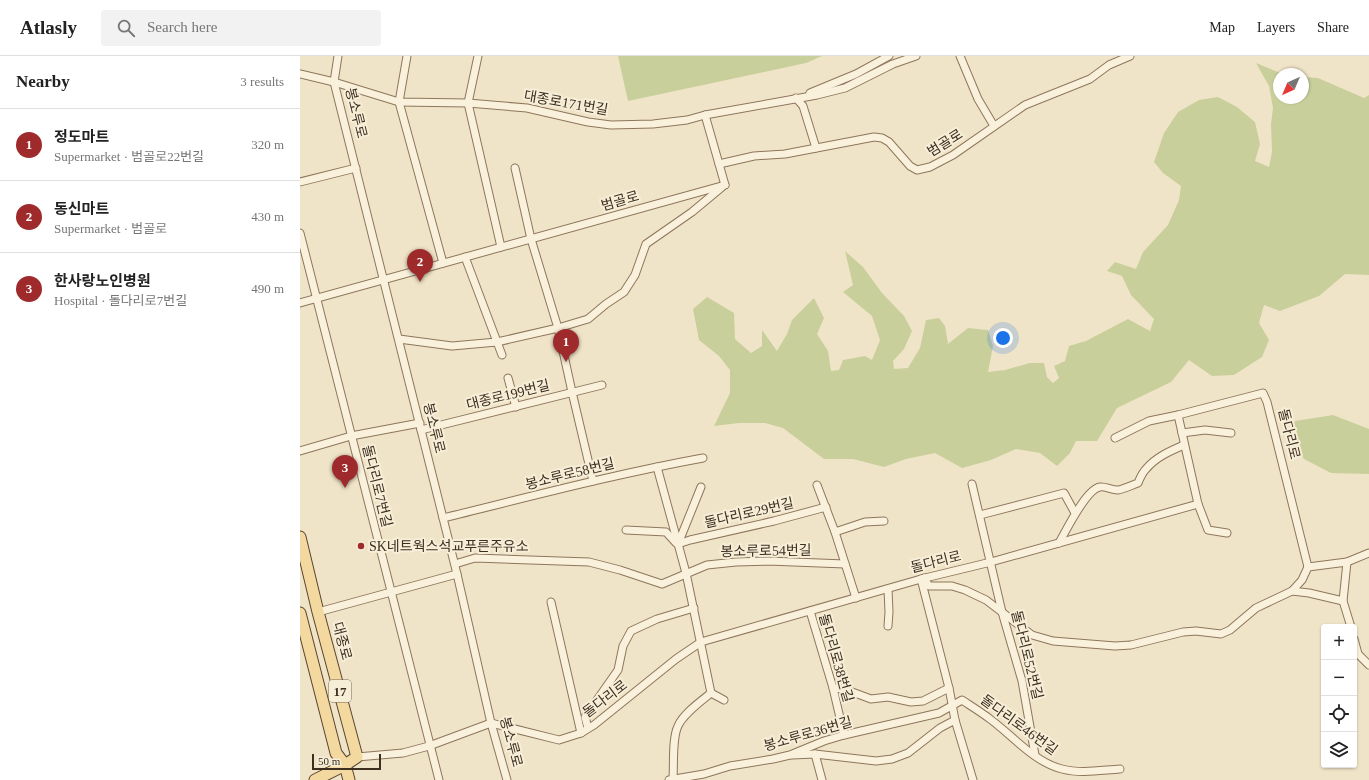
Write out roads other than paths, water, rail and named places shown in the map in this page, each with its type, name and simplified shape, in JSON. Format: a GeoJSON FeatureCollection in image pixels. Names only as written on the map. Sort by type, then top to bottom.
{"type":"FeatureCollection","features":[{"type":"Feature","properties":{"kind":"main road","name":"대종로"},"geometry":{"type":"LineString","coordinates":[[300,537],[318,612],[357,757]]}},
{"type":"Feature","properties":{"kind":"main road","name":"17"},"geometry":{"type":"LineString","coordinates":[[300,616],[336,753],[345,765]]}},
{"type":"Feature","properties":{"kind":"main road"},"geometry":{"type":"LineString","coordinates":[[315,780],[345,765],[357,757]]}},
{"type":"Feature","properties":{"kind":"main road"},"geometry":{"type":"LineString","coordinates":[[345,765],[349,780]]}},
{"type":"Feature","properties":{"kind":"street"},"geometry":{"type":"LineString","coordinates":[[334,82],[338,56]]}},
{"type":"Feature","properties":{"kind":"street"},"geometry":{"type":"LineString","coordinates":[[407,56],[399,102],[443,263]]}},
{"type":"Feature","properties":{"kind":"street"},"geometry":{"type":"LineString","coordinates":[[478,56],[468,104],[501,247]]}},
{"type":"Feature","properties":{"kind":"street"},"geometry":{"type":"LineString","coordinates":[[816,148],[804,106],[796,98],[856,74],[889,56]]}},
{"type":"Feature","properties":{"kind":"street","name":"대종로171번길"},"geometry":{"type":"LineString","coordinates":[[300,74],[334,82],[399,102],[468,104],[527,108],[588,122],[611,125],[653,124],[687,120],[705,115],[817,95],[845,88],[893,64],[916,56]]}},
{"type":"Feature","properties":{"kind":"street"},"geometry":{"type":"LineString","coordinates":[[960,56],[978,99],[994,126]]}},
{"type":"Feature","properties":{"kind":"street","name":"범골로"},"geometry":{"type":"LineString","coordinates":[[719,164],[754,156],[785,154],[874,137],[882,138],[889,142],[910,166],[917,170],[923,169],[953,155],[1034,100],[1090,79],[1109,65],[1130,56]]}},
{"type":"Feature","properties":{"kind":"street","name":"봉소루로"},"geometry":{"type":"LineString","coordinates":[[334,82],[455,564],[491,723],[507,780]]}},
{"type":"Feature","properties":{"kind":"street"},"geometry":{"type":"LineString","coordinates":[[399,339],[452,346],[497,342],[558,328],[588,319],[606,304],[624,292],[635,275],[646,244],[692,212],[725,185],[705,115]]}},
{"type":"Feature","properties":{"kind":"street"},"geometry":{"type":"LineString","coordinates":[[300,182],[356,168]]}},
{"type":"Feature","properties":{"kind":"street"},"geometry":{"type":"LineString","coordinates":[[515,168],[531,239],[558,328],[593,481]]}},
{"type":"Feature","properties":{"kind":"street","name":"범골로"},"geometry":{"type":"LineString","coordinates":[[300,303],[725,185]]}},
{"type":"Feature","properties":{"kind":"street","name":"돌다리로7번길"},"geometry":{"type":"LineString","coordinates":[[300,233],[429,746],[439,780]]}},
{"type":"Feature","properties":{"kind":"street"},"geometry":{"type":"LineString","coordinates":[[465,257],[502,355]]}},
{"type":"Feature","properties":{"kind":"street"},"geometry":{"type":"LineString","coordinates":[[508,378],[516,407]]}},
{"type":"Feature","properties":{"kind":"street","name":"대종로199번길"},"geometry":{"type":"LineString","coordinates":[[300,451],[351,436],[420,426],[516,407],[602,385]]}},
{"type":"Feature","properties":{"kind":"street","name":"돌다리로"},"geometry":{"type":"LineString","coordinates":[[1115,438],[1149,421],[1178,416],[1263,393],[1267,402],[1308,567]]}},
{"type":"Feature","properties":{"kind":"street"},"geometry":{"type":"LineString","coordinates":[[1178,416],[1198,504],[1208,530],[1227,533]]}},
{"type":"Feature","properties":{"kind":"street"},"geometry":{"type":"LineString","coordinates":[[1182,433],[1205,430],[1231,433]]}},
{"type":"Feature","properties":{"kind":"street"},"geometry":{"type":"LineString","coordinates":[[1059,543],[1075,513],[1095,488],[1101,486],[1118,490],[1138,483],[1145,470],[1153,462],[1161,456],[1184,445]]}},
{"type":"Feature","properties":{"kind":"street","name":"봉소루로58번길"},"geometry":{"type":"LineString","coordinates":[[443,518],[593,481],[703,458]]}},
{"type":"Feature","properties":{"kind":"street"},"geometry":{"type":"LineString","coordinates":[[657,467],[686,573],[711,693]]}},
{"type":"Feature","properties":{"kind":"street"},"geometry":{"type":"LineString","coordinates":[[972,484],[991,562]]}},
{"type":"Feature","properties":{"kind":"street"},"geometry":{"type":"LineString","coordinates":[[817,485],[835,532],[856,598]]}},
{"type":"Feature","properties":{"kind":"street"},"geometry":{"type":"LineString","coordinates":[[678,544],[701,487]]}},
{"type":"Feature","properties":{"kind":"street"},"geometry":{"type":"LineString","coordinates":[[980,515],[1064,493],[1075,513]]}},
{"type":"Feature","properties":{"kind":"street","name":"돌다리로"},"geometry":{"type":"LineString","coordinates":[[491,723],[559,740],[581,733],[616,708],[676,659],[701,642],[922,578],[991,562],[1198,504]]}},
{"type":"Feature","properties":{"kind":"street","name":"돌다리로29번길"},"geometry":{"type":"LineString","coordinates":[[678,544],[826,507]]}},
{"type":"Feature","properties":{"kind":"street"},"geometry":{"type":"LineString","coordinates":[[835,532],[865,522],[884,520]]}},
{"type":"Feature","properties":{"kind":"street"},"geometry":{"type":"LineString","coordinates":[[626,530],[666,532],[678,544]]}},
{"type":"Feature","properties":{"kind":"street"},"geometry":{"type":"LineString","coordinates":[[922,578],[929,586],[952,586],[965,590],[986,600],[1032,635],[1053,641],[1131,646],[1183,632],[1196,631],[1221,634],[1230,630],[1256,608],[1292,591],[1302,580],[1308,567],[1347,562],[1369,553]]}},
{"type":"Feature","properties":{"kind":"street","name":"봉소루로54번길"},"geometry":{"type":"LineString","coordinates":[[455,564],[475,558],[589,562],[620,570],[662,584],[686,573],[708,566],[736,562],[768,561],[845,564]]}},
{"type":"Feature","properties":{"kind":"street","name":"돌다리로52번길"},"geometry":{"type":"LineString","coordinates":[[991,562],[1002,612],[1022,681],[1035,755]]}},
{"type":"Feature","properties":{"kind":"street"},"geometry":{"type":"LineString","coordinates":[[1347,562],[1343,601],[1350,624]]}},
{"type":"Feature","properties":{"kind":"street","name":"대종로"},"geometry":{"type":"LineString","coordinates":[[318,612],[457,574]]}},
{"type":"Feature","properties":{"kind":"street"},"geometry":{"type":"LineString","coordinates":[[922,578],[949,688],[955,720],[973,780]]}},
{"type":"Feature","properties":{"kind":"street"},"geometry":{"type":"LineString","coordinates":[[888,589],[888,626]]}},
{"type":"Feature","properties":{"kind":"street"},"geometry":{"type":"LineString","coordinates":[[1292,591],[1309,593],[1343,601]]}},
{"type":"Feature","properties":{"kind":"street"},"geometry":{"type":"LineString","coordinates":[[551,602],[581,733]]}},
{"type":"Feature","properties":{"kind":"street"},"geometry":{"type":"LineString","coordinates":[[588,728],[585,717],[618,670],[623,646],[631,631],[657,618],[694,608]]}},
{"type":"Feature","properties":{"kind":"street","name":"돌다리로38번길"},"geometry":{"type":"LineString","coordinates":[[810,611],[833,688],[844,736]]}},
{"type":"Feature","properties":{"kind":"street"},"geometry":{"type":"LineString","coordinates":[[1357,650],[1358,654],[1369,665]]}},
{"type":"Feature","properties":{"kind":"street"},"geometry":{"type":"LineString","coordinates":[[833,688],[844,689],[871,699],[888,697],[911,702],[924,701],[949,688]]}},
{"type":"Feature","properties":{"kind":"street"},"geometry":{"type":"LineString","coordinates":[[711,693],[724,700]]}},
{"type":"Feature","properties":{"kind":"street"},"geometry":{"type":"LineString","coordinates":[[671,779],[675,733],[678,724],[711,693]]}},
{"type":"Feature","properties":{"kind":"street","name":"돌다리로46번길"},"geometry":{"type":"LineString","coordinates":[[952,705],[962,700],[990,718],[1048,764],[1064,770],[1087,771],[1120,769]]}},
{"type":"Feature","properties":{"kind":"street","name":"봉소루로36번길"},"geometry":{"type":"LineString","coordinates":[[671,779],[704,774],[730,766],[790,755],[824,741],[939,713],[952,705]]}},
{"type":"Feature","properties":{"kind":"street","name":"봉소루로36번길"},"geometry":{"type":"LineString","coordinates":[[822,780],[815,754],[876,761],[892,759],[908,753],[935,731],[955,720]]}},
{"type":"Feature","properties":{"kind":"street"},"geometry":{"type":"LineString","coordinates":[[357,757],[403,753],[429,746],[491,723]]}},
{"type":"Feature","properties":{"kind":"street"},"geometry":{"type":"LineString","coordinates":[[790,755],[800,756],[815,754]]}},
{"type":"Feature","properties":{"kind":"place","name":"동신마트"},"geometry":{"type":"Point","coordinates":[420,282]}},
{"type":"Feature","properties":{"kind":"place","name":"정도마트"},"geometry":{"type":"Point","coordinates":[566,362]}},
{"type":"Feature","properties":{"kind":"place","name":"한사랑노인병원"},"geometry":{"type":"Point","coordinates":[345,488]}},
{"type":"Feature","properties":{"kind":"place","name":"SK네트웍스석교푸른주유소"},"geometry":{"type":"Point","coordinates":[361,546]}}]}
